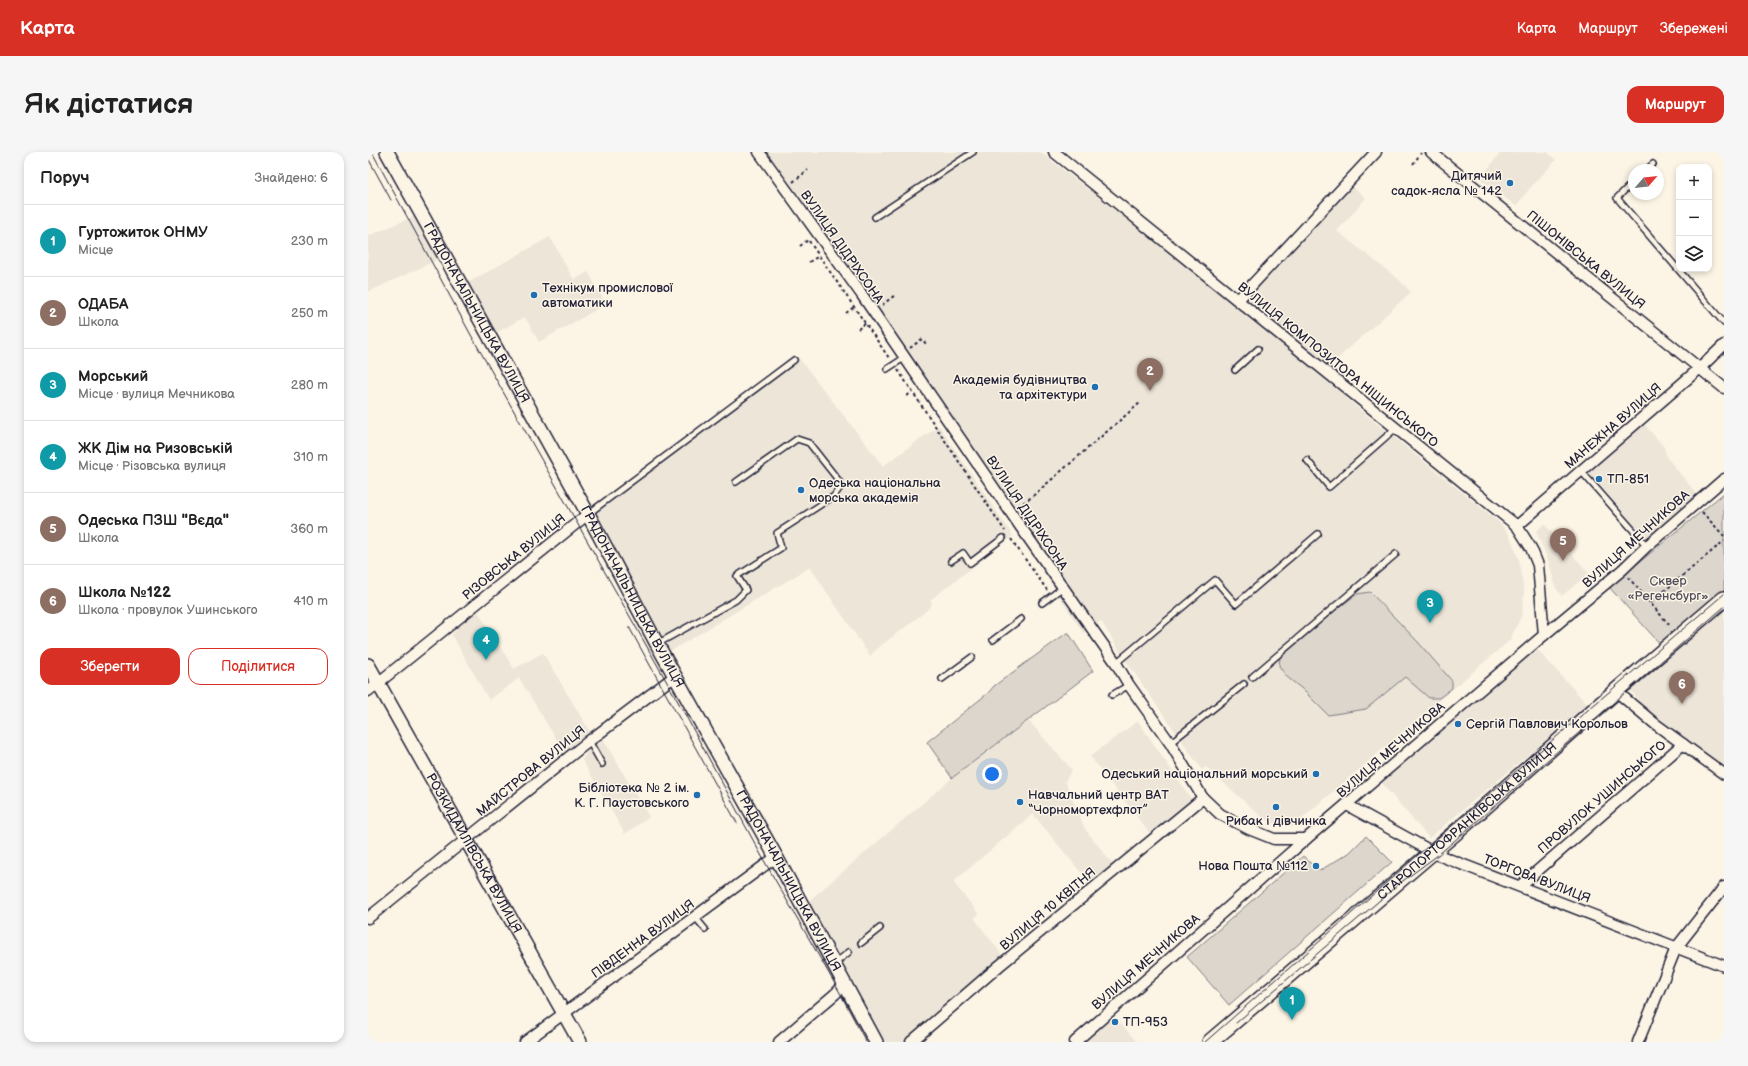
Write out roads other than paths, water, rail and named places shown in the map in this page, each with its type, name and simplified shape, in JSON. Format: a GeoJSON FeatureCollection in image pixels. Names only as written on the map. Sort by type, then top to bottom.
{"type":"FeatureCollection","features":[{"type":"Feature","properties":{"kind":"main road","name":"СТАРОПОРТОФРАНКІВСЬКА ВУЛИЦЯ"},"geometry":{"type":"LineString","coordinates":[[1210,1042],[1469,821],[1616,691],[1724,600]]}},
{"type":"Feature","properties":{"kind":"street","name":"ГРАДОНАЧАЛЬНИЦЬКА ВУЛИЦЯ"},"geometry":{"type":"LineString","coordinates":[[387,152],[588,514],[657,644],[776,857],[876,1042]]}},
{"type":"Feature","properties":{"kind":"street","name":"ВУЛИЦЯ ДІДРІХСОНА"},"geometry":{"type":"LineString","coordinates":[[759,152],[905,354],[1062,588],[1116,663],[1129,686],[1170,743],[1203,798],[1220,814],[1248,829],[1274,839],[1306,839]]}},
{"type":"Feature","properties":{"kind":"street","name":"ВУЛИЦЯ КОМПОЗИТОРА НІЩИНСЬКОГО"},"geometry":{"type":"LineString","coordinates":[[1054,152],[1238,300],[1272,331],[1396,428],[1517,526],[1531,548],[1538,565],[1544,635]]}},
{"type":"Feature","properties":{"kind":"street"},"geometry":{"type":"LineString","coordinates":[[1238,300],[1376,152]]}},
{"type":"Feature","properties":{"kind":"street","name":"ПІШОНІВСЬКА ВУЛИЦЯ"},"geometry":{"type":"LineString","coordinates":[[1431,152],[1724,388]]}},
{"type":"Feature","properties":{"kind":"street","name":"МАНЕЖНА ВУЛИЦЯ"},"geometry":{"type":"LineString","coordinates":[[1517,526],[1700,368],[1724,345]]}},
{"type":"Feature","properties":{"kind":"street","name":"ВУЛИЦЯ МЕЧНИКОВА"},"geometry":{"type":"LineString","coordinates":[[1075,1042],[1306,839],[1622,570],[1695,503],[1724,479]]}},
{"type":"Feature","properties":{"kind":"street","name":"РІЗОВСЬКА ВУЛИЦЯ"},"geometry":{"type":"LineString","coordinates":[[373,687],[588,514]]}},
{"type":"Feature","properties":{"kind":"street","name":"РОЗКИДАЙЛІВСЬКА ВУЛИЦЯ"},"geometry":{"type":"LineString","coordinates":[[368,665],[373,687],[466,840],[580,1042]]}},
{"type":"Feature","properties":{"kind":"street","name":"МАЙСТРОВА ВУЛИЦЯ"},"geometry":{"type":"LineString","coordinates":[[368,918],[589,741],[675,676]]}},
{"type":"Feature","properties":{"kind":"street"},"geometry":{"type":"LineString","coordinates":[[1616,691],[1654,723],[1724,774]]}},
{"type":"Feature","properties":{"kind":"street","name":"ПРОВУЛОК УШИНСЬКОГО"},"geometry":{"type":"LineString","coordinates":[[1520,886],[1683,744]]}},
{"type":"Feature","properties":{"kind":"street","name":"ВУЛИЦЯ 10 КВІТНЯ"},"geometry":{"type":"LineString","coordinates":[[910,1042],[999,966],[1203,798]]}},
{"type":"Feature","properties":{"kind":"street","name":"ТОРГОВА ВУЛИЦЯ"},"geometry":{"type":"LineString","coordinates":[[1347,805],[1432,852],[1724,966]]}},
{"type":"Feature","properties":{"kind":"street","name":"ПІВДЕННА ВУЛИЦЯ"},"geometry":{"type":"LineString","coordinates":[[525,1042],[776,857]]}},
{"type":"Feature","properties":{"kind":"street"},"geometry":{"type":"LineString","coordinates":[[1638,1042],[1676,948],[1724,887]]}},
{"type":"Feature","properties":{"kind":"street"},"geometry":{"type":"LineString","coordinates":[[779,1042],[845,984]]}},
{"type":"Feature","properties":{"kind":"lane"},"geometry":{"type":"LineString","coordinates":[[875,217],[973,152]]}},
{"type":"Feature","properties":{"kind":"lane"},"geometry":{"type":"LineString","coordinates":[[1628,188],[1617,198],[1724,323]]}},
{"type":"Feature","properties":{"kind":"lane"},"geometry":{"type":"LineString","coordinates":[[1235,370],[1258,349]]}},
{"type":"Feature","properties":{"kind":"lane"},"geometry":{"type":"LineString","coordinates":[[887,369],[894,365],[905,354]]}},
{"type":"Feature","properties":{"kind":"lane","name":"РІЗОВСЬКА ВУЛИЦЯ"},"geometry":{"type":"LineString","coordinates":[[588,514],[794,360]]}},
{"type":"Feature","properties":{"kind":"lane"},"geometry":{"type":"LineString","coordinates":[[1307,460],[1329,487],[1396,428]]}},
{"type":"Feature","properties":{"kind":"lane"},"geometry":{"type":"LineString","coordinates":[[657,644],[736,600],[746,590],[737,576],[781,548],[777,533],[834,496],[839,489],[838,481],[809,443],[797,439],[736,482]]}},
{"type":"Feature","properties":{"kind":"lane"},"geometry":{"type":"LineString","coordinates":[[1581,471],[1647,546]]}},
{"type":"Feature","properties":{"kind":"lane"},"geometry":{"type":"LineString","coordinates":[[1116,663],[1215,580],[1236,604],[1318,534]]}},
{"type":"Feature","properties":{"kind":"lane"},"geometry":{"type":"LineString","coordinates":[[951,561],[963,553],[970,563],[1003,538]]}},
{"type":"Feature","properties":{"kind":"lane"},"geometry":{"type":"LineString","coordinates":[[1252,677],[1396,554]]}},
{"type":"Feature","properties":{"kind":"lane"},"geometry":{"type":"LineString","coordinates":[[1042,603],[1062,588]]}},
{"type":"Feature","properties":{"kind":"lane"},"geometry":{"type":"LineString","coordinates":[[992,640],[1021,619]]}},
{"type":"Feature","properties":{"kind":"lane"},"geometry":{"type":"LineString","coordinates":[[942,679],[972,657]]}},
{"type":"Feature","properties":{"kind":"lane"},"geometry":{"type":"LineString","coordinates":[[1170,743],[1244,684]]}},
{"type":"Feature","properties":{"kind":"lane"},"geometry":{"type":"LineString","coordinates":[[1112,695],[1129,686]]}},
{"type":"Feature","properties":{"kind":"lane"},"geometry":{"type":"LineString","coordinates":[[589,741],[602,764]]}},
{"type":"Feature","properties":{"kind":"lane"},"geometry":{"type":"LineString","coordinates":[[695,917],[705,929]]}},
{"type":"Feature","properties":{"kind":"lane"},"geometry":{"type":"LineString","coordinates":[[861,943],[880,928]]}},
{"type":"Feature","properties":{"kind":"lane"},"geometry":{"type":"LineString","coordinates":[[834,965],[849,952]]}},
{"type":"Feature","properties":{"kind":"tram line"},"geometry":{"type":"LineString","coordinates":[[372,152],[471,335],[681,707],[766,864],[839,991],[866,1042]]}},
{"type":"Feature","properties":{"kind":"tram line"},"geometry":{"type":"LineString","coordinates":[[368,158],[391,200]]}},
{"type":"Feature","properties":{"kind":"tram line"},"geometry":{"type":"LineString","coordinates":[[1205,1042],[1426,848],[1724,594]]}},
{"type":"Feature","properties":{"kind":"tram line"},"geometry":{"type":"LineString","coordinates":[[1236,1023],[1400,883],[1438,855],[1724,607]]}},
{"type":"Feature","properties":{"kind":"tram line"},"geometry":{"type":"LineString","coordinates":[[629,627],[737,823]]}},
{"type":"Feature","properties":{"kind":"place","name":"Дитячий садок-ясла № 142"},"geometry":{"type":"Point","coordinates":[1510,183]}},
{"type":"Feature","properties":{"kind":"place","name":"Технікум промислової автоматики"},"geometry":{"type":"Point","coordinates":[534,295]}},
{"type":"Feature","properties":{"kind":"place","name":"Академія будівництва та архітектури"},"geometry":{"type":"Point","coordinates":[1095,387]}},
{"type":"Feature","properties":{"kind":"place","name":"ОДАБА"},"geometry":{"type":"Point","coordinates":[1150,391]}},
{"type":"Feature","properties":{"kind":"place","name":"ТП-851"},"geometry":{"type":"Point","coordinates":[1599,479]}},
{"type":"Feature","properties":{"kind":"place","name":"Одеська національна морська академія"},"geometry":{"type":"Point","coordinates":[801,490]}},
{"type":"Feature","properties":{"kind":"place","name":"Одеська ПЗШ \"Вєда\""},"geometry":{"type":"Point","coordinates":[1563,561]}},
{"type":"Feature","properties":{"kind":"place","name":"Морський"},"geometry":{"type":"Point","coordinates":[1430,623]}},
{"type":"Feature","properties":{"kind":"place","name":"ЖК Дім на Ризовській"},"geometry":{"type":"Point","coordinates":[486,660]}},
{"type":"Feature","properties":{"kind":"place","name":"Школа №122"},"geometry":{"type":"Point","coordinates":[1682,704]}},
{"type":"Feature","properties":{"kind":"place","name":"Сергій Павлович Корольов"},"geometry":{"type":"Point","coordinates":[1458,724]}},
{"type":"Feature","properties":{"kind":"place","name":"Одеський національний морський"},"geometry":{"type":"Point","coordinates":[1316,774]}},
{"type":"Feature","properties":{"kind":"place","name":"Бібліотека № 2 ім. К. Г. Паустовського"},"geometry":{"type":"Point","coordinates":[697,795]}},
{"type":"Feature","properties":{"kind":"place","name":"Навчальний центр ВАТ “Чорномортехфлот”"},"geometry":{"type":"Point","coordinates":[1020,802]}},
{"type":"Feature","properties":{"kind":"place","name":"Рибак і дівчинка"},"geometry":{"type":"Point","coordinates":[1276,807]}},
{"type":"Feature","properties":{"kind":"place","name":"Нова Пошта №112"},"geometry":{"type":"Point","coordinates":[1316,866]}},
{"type":"Feature","properties":{"kind":"place","name":"Гуртожиток ОНМУ"},"geometry":{"type":"Point","coordinates":[1292,1020]}},
{"type":"Feature","properties":{"kind":"place","name":"ТП-953"},"geometry":{"type":"Point","coordinates":[1115,1022]}},
{"type":"Feature","properties":{"kind":"park label","name":"Сквер «Регенсбург»"},"geometry":{"type":"Point","coordinates":[1668,588]}}]}
